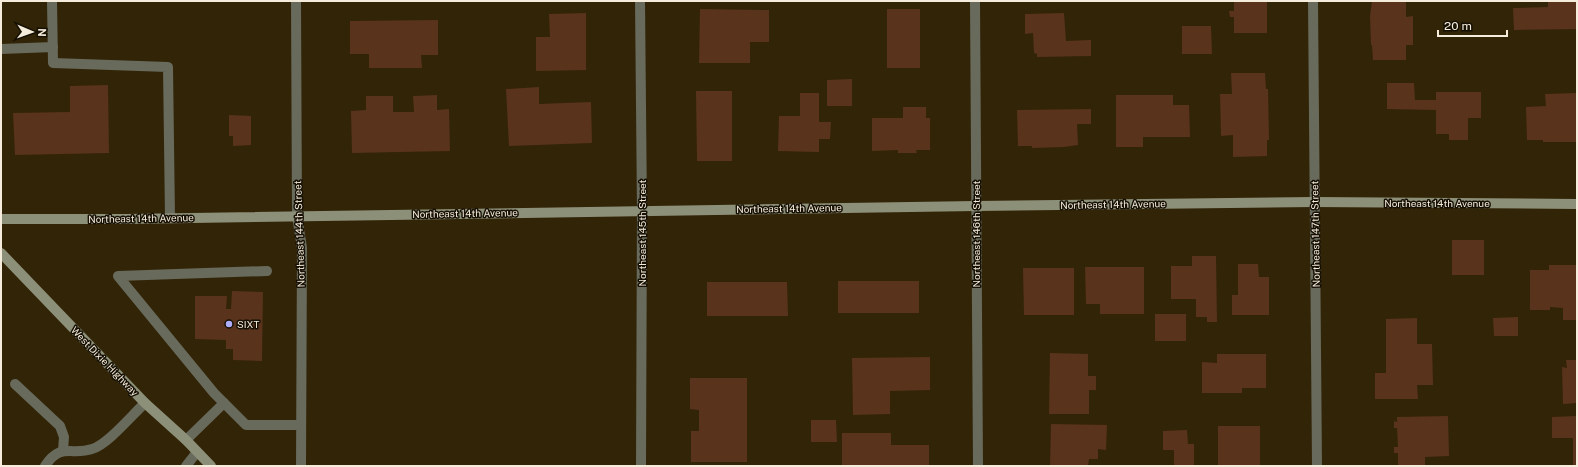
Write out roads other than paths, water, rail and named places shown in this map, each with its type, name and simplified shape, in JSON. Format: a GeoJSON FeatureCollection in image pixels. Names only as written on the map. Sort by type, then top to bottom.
{"type":"FeatureCollection","features":[{"type":"Feature","properties":{"kind":"street"},"geometry":{"type":"LineString","coordinates":[[52,1],[53,63],[168,67],[170,218]]}},
{"type":"Feature","properties":{"kind":"street","name":"Northeast 144th Street"},"geometry":{"type":"LineString","coordinates":[[296,1],[297,216],[302,248],[301,466]]}},
{"type":"Feature","properties":{"kind":"street","name":"Northeast 145th Street"},"geometry":{"type":"LineString","coordinates":[[640,1],[642,211],[641,466]]}},
{"type":"Feature","properties":{"kind":"street","name":"Northeast 146th Street"},"geometry":{"type":"LineString","coordinates":[[975,1],[978,466]]}},
{"type":"Feature","properties":{"kind":"street","name":"Northeast 147th Street"},"geometry":{"type":"LineString","coordinates":[[1313,1],[1317,466]]}},
{"type":"Feature","properties":{"kind":"street"},"geometry":{"type":"LineString","coordinates":[[1,49],[53,47]]}},
{"type":"Feature","properties":{"kind":"street","name":"Northeast 14th Avenue"},"geometry":{"type":"LineString","coordinates":[[1,219],[1314,202],[1577,204]]}},
{"type":"Feature","properties":{"kind":"street","name":"West Dixie Highway"},"geometry":{"type":"LineString","coordinates":[[1,253],[145,403],[186,440],[211,466]]}},
{"type":"Feature","properties":{"kind":"street"},"geometry":{"type":"LineString","coordinates":[[267,271],[118,276],[214,393],[246,425],[300,425]]}},
{"type":"Feature","properties":{"kind":"street"},"geometry":{"type":"LineString","coordinates":[[15,384],[60,426],[64,437],[63,451]]}},
{"type":"Feature","properties":{"kind":"street"},"geometry":{"type":"LineString","coordinates":[[45,466],[52,456],[63,451],[90,450],[100,447],[145,403]]}},
{"type":"Feature","properties":{"kind":"street"},"geometry":{"type":"LineString","coordinates":[[186,440],[224,403]]}},
{"type":"Feature","properties":{"kind":"street"},"geometry":{"type":"LineString","coordinates":[[186,466],[197,452]]}},
{"type":"Feature","properties":{"kind":"place","name":"SIXT"},"geometry":{"type":"Point","coordinates":[229,324]}}]}
